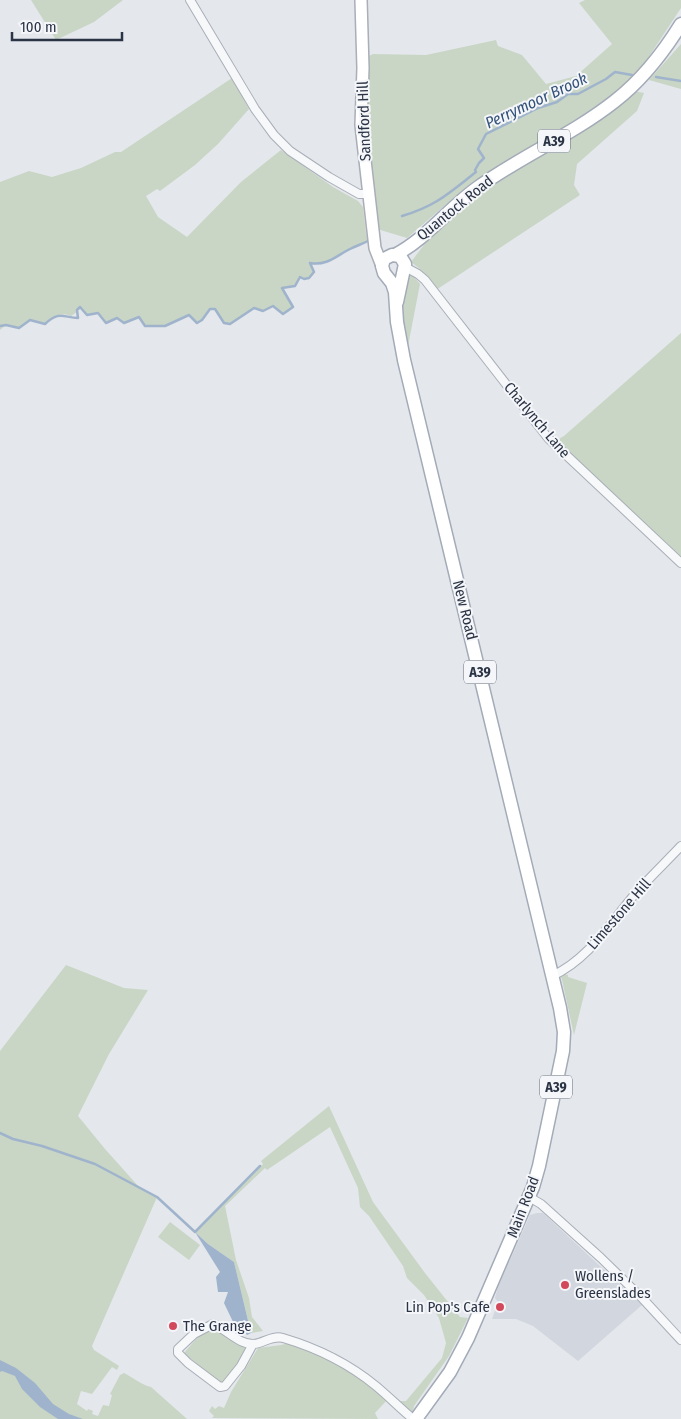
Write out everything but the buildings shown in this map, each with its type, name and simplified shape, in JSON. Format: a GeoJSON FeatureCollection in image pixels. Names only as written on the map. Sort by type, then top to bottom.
{"type":"FeatureCollection","features":[{"type":"Feature","properties":{"kind":"main road","name":"Sandford Hill"},"geometry":{"type":"LineString","coordinates":[[361,0],[363,68],[361,125],[376,254],[384,271]]}},
{"type":"Feature","properties":{"kind":"main road","name":"Quantock Road"},"geometry":{"type":"LineString","coordinates":[[400,263],[412,243],[479,186],[582,124],[614,102],[647,71],[681,24]]}},
{"type":"Feature","properties":{"kind":"main road"},"geometry":{"type":"LineString","coordinates":[[375,241],[400,263]]}},
{"type":"Feature","properties":{"kind":"main road","name":"A39"},"geometry":{"type":"LineString","coordinates":[[384,259],[400,263],[394,278],[384,271],[384,259]]}},
{"type":"Feature","properties":{"kind":"main road","name":"New Road"},"geometry":{"type":"LineString","coordinates":[[400,263],[397,322],[404,360],[552,976]]}},
{"type":"Feature","properties":{"kind":"main road","name":"New Road"},"geometry":{"type":"LineString","coordinates":[[384,271],[392,283],[397,302]]}},
{"type":"Feature","properties":{"kind":"main road","name":"Main Road"},"geometry":{"type":"LineString","coordinates":[[415,1419],[450,1372],[468,1338],[528,1197],[539,1166],[563,1051],[562,1020],[552,976]]}},
{"type":"Feature","properties":{"kind":"street"},"geometry":{"type":"LineString","coordinates":[[190,0],[255,109],[278,140],[297,156],[329,177],[359,194],[368,194]]}},
{"type":"Feature","properties":{"kind":"street","name":"Charlynch Lane"},"geometry":{"type":"LineString","coordinates":[[400,263],[425,280],[548,438],[681,563]]}},
{"type":"Feature","properties":{"kind":"street","name":"Limestone Hill"},"geometry":{"type":"LineString","coordinates":[[552,976],[568,968],[587,952],[637,892],[681,846]]}},
{"type":"Feature","properties":{"kind":"street"},"geometry":{"type":"LineString","coordinates":[[528,1197],[541,1204],[600,1258],[643,1299],[681,1340]]}},
{"type":"Feature","properties":{"kind":"street"},"geometry":{"type":"LineString","coordinates":[[253,1344],[241,1366],[225,1386],[220,1387],[178,1353],[178,1349],[194,1334],[213,1324],[241,1341],[253,1344],[268,1338],[280,1337],[315,1348],[345,1365],[374,1385],[415,1419]]}},
{"type":"Feature","properties":{"kind":"shaded area"},"geometry":{"type":"Polygon","coordinates":[[[543,1213],[642,1305],[578,1361],[533,1326],[516,1319],[492,1319],[498,1302],[495,1298],[498,1287],[530,1215],[543,1213]]]}},
{"type":"Feature","properties":{"kind":"green space"},"geometry":{"type":"Polygon","coordinates":[[[31,0],[123,0],[94,22],[56,40],[31,0]]]}},
{"type":"Feature","properties":{"kind":"green space"},"geometry":{"type":"Polygon","coordinates":[[[585,0],[681,0],[681,8],[644,64],[619,91],[561,129],[470,184],[407,238],[377,229],[370,180],[371,159],[368,145],[367,73],[369,56],[373,54],[426,55],[496,40],[498,46],[522,55],[546,84],[576,76],[612,44],[579,3],[585,0]]]}},
{"type":"Feature","properties":{"kind":"green space"},"geometry":{"type":"Polygon","coordinates":[[[681,44],[681,89],[649,80],[681,44]]]}},
{"type":"Feature","properties":{"kind":"green space"},"geometry":{"type":"Polygon","coordinates":[[[232,78],[249,109],[218,144],[195,165],[160,191],[157,189],[146,196],[158,217],[187,237],[241,182],[281,150],[333,187],[358,201],[363,207],[368,241],[327,262],[311,264],[314,272],[309,278],[300,278],[295,286],[282,288],[293,307],[283,314],[273,306],[263,311],[254,308],[230,324],[224,323],[215,310],[210,309],[202,320],[197,323],[189,315],[165,326],[145,326],[138,317],[124,323],[117,318],[106,323],[98,313],[87,315],[80,308],[71,316],[60,314],[45,324],[30,320],[19,328],[6,325],[0,330],[0,182],[29,171],[52,177],[81,168],[115,152],[121,152],[232,78]]]}},
{"type":"Feature","properties":{"kind":"green space"},"geometry":{"type":"Polygon","coordinates":[[[634,91],[644,93],[637,111],[577,164],[574,185],[580,195],[436,290],[420,269],[411,262],[436,229],[502,177],[589,127],[624,102],[634,91]]]}},
{"type":"Feature","properties":{"kind":"green space"},"geometry":{"type":"Polygon","coordinates":[[[410,275],[420,284],[408,346],[403,326],[403,294],[410,275]]]}},
{"type":"Feature","properties":{"kind":"green space"},"geometry":{"type":"Polygon","coordinates":[[[681,333],[681,558],[622,504],[557,440],[564,436],[681,333]]]}},
{"type":"Feature","properties":{"kind":"green space"},"geometry":{"type":"Polygon","coordinates":[[[66,965],[124,988],[148,990],[109,1054],[78,1116],[139,1187],[157,1197],[92,1346],[94,1350],[119,1366],[117,1370],[112,1367],[92,1394],[81,1391],[77,1404],[87,1411],[88,1409],[93,1411],[92,1414],[98,1416],[103,1405],[109,1406],[112,1395],[110,1394],[120,1375],[124,1373],[151,1387],[187,1419],[0,1419],[0,1051],[66,965]]]}},
{"type":"Feature","properties":{"kind":"green space"},"geometry":{"type":"Polygon","coordinates":[[[565,974],[568,977],[587,983],[574,1035],[561,977],[565,974]]]}},
{"type":"Feature","properties":{"kind":"green space"},"geometry":{"type":"Polygon","coordinates":[[[329,1106],[373,1202],[460,1317],[468,1318],[449,1356],[414,1406],[413,1411],[407,1411],[400,1401],[406,1401],[442,1358],[446,1343],[439,1318],[424,1295],[407,1278],[403,1266],[369,1216],[360,1207],[358,1188],[330,1127],[267,1170],[265,1168],[225,1206],[236,1260],[249,1298],[252,1317],[263,1331],[251,1333],[234,1262],[208,1244],[195,1232],[263,1164],[261,1161],[329,1106]]]}},
{"type":"Feature","properties":{"kind":"green space"},"geometry":{"type":"Polygon","coordinates":[[[170,1222],[200,1245],[189,1260],[158,1237],[170,1222]]]}},
{"type":"Feature","properties":{"kind":"green space"},"geometry":{"type":"Polygon","coordinates":[[[212,1327],[218,1328],[247,1349],[236,1367],[222,1384],[184,1353],[203,1331],[212,1327]]]}},
{"type":"Feature","properties":{"kind":"green space"},"geometry":{"type":"Polygon","coordinates":[[[293,1342],[315,1346],[389,1398],[375,1413],[378,1419],[212,1418],[214,1416],[209,1411],[212,1406],[215,1409],[219,1406],[224,1408],[231,1392],[258,1348],[293,1342]]]}},
{"type":"Feature","properties":{"kind":"water"},"geometry":{"type":"Polygon","coordinates":[[[195,1232],[208,1244],[234,1262],[251,1333],[247,1335],[243,1330],[235,1326],[224,1303],[228,1292],[218,1292],[216,1277],[220,1272],[195,1232]]]}},
{"type":"Feature","properties":{"kind":"water"},"geometry":{"type":"Polygon","coordinates":[[[0,1360],[16,1368],[35,1383],[53,1404],[69,1414],[83,1419],[58,1419],[40,1407],[22,1389],[15,1376],[0,1372],[0,1360]]]}},
{"type":"Feature","properties":{"kind":"waterway","name":"Perrymoor Brook"},"geometry":{"type":"LineString","coordinates":[[402,216],[424,208],[450,193],[476,172],[475,170],[484,158],[478,149],[486,134],[538,108],[557,102],[568,94],[578,94],[615,72],[632,75]]}},
{"type":"Feature","properties":{"kind":"waterway","name":"Perrymoor Brook"},"geometry":{"type":"LineString","coordinates":[[656,77],[681,81]]}},
{"type":"Feature","properties":{"kind":"waterway","name":"Perrymoor Brook"},"geometry":{"type":"LineString","coordinates":[[0,326],[6,325],[19,328],[30,320],[45,324],[57,316],[78,318],[77,310],[80,307],[87,315],[98,313],[106,323],[117,318],[124,323],[139,317],[145,326],[165,326],[189,315],[197,323],[202,320],[210,309],[215,309],[224,323],[230,324],[254,308],[263,311],[273,306],[283,314],[293,307],[282,288],[295,286],[300,277],[304,279],[309,278],[314,272],[310,263],[326,262],[368,241]]}},
{"type":"Feature","properties":{"kind":"waterway"},"geometry":{"type":"LineString","coordinates":[[0,1133],[13,1139],[42,1146],[95,1164],[157,1197],[195,1232],[260,1166]]}},
{"type":"Feature","properties":{"kind":"place","name":"Wollens / Greenslades"},"geometry":{"type":"Point","coordinates":[565,1285]}},
{"type":"Feature","properties":{"kind":"place","name":"Lin Pop's Cafe"},"geometry":{"type":"Point","coordinates":[500,1307]}},
{"type":"Feature","properties":{"kind":"place","name":"The Grange"},"geometry":{"type":"Point","coordinates":[173,1326]}}]}
